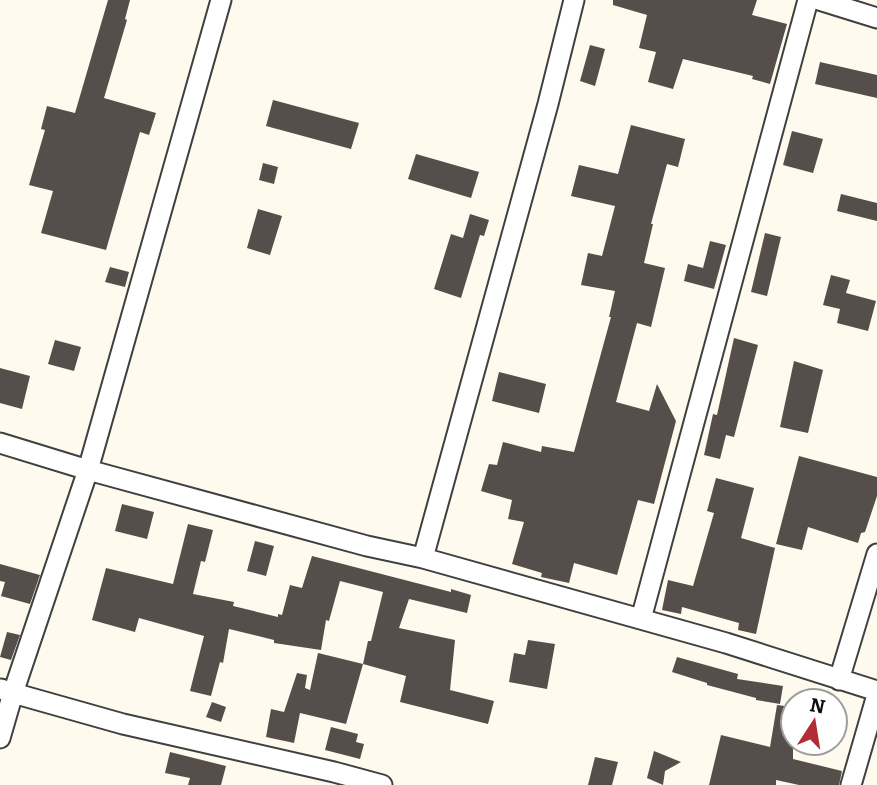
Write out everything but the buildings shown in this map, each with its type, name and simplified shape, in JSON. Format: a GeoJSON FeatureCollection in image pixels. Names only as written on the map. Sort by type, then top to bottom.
{"type":"FeatureCollection","features":[{"type":"Feature","properties":{"kind":"street"},"geometry":{"type":"LineString","coordinates":[[0,738],[6,691],[88,470],[221,0]]}},
{"type":"Feature","properties":{"kind":"street"},"geometry":{"type":"LineString","coordinates":[[423,558],[575,0]]}},
{"type":"Feature","properties":{"kind":"street"},"geometry":{"type":"LineString","coordinates":[[641,619],[808,0]]}},
{"type":"Feature","properties":{"kind":"street"},"geometry":{"type":"LineString","coordinates":[[820,0],[877,18]]}},
{"type":"Feature","properties":{"kind":"street"},"geometry":{"type":"LineString","coordinates":[[0,443],[88,470],[367,546],[423,558],[726,643],[877,693],[851,785]]}},
{"type":"Feature","properties":{"kind":"street"},"geometry":{"type":"LineString","coordinates":[[839,680],[877,554]]}},
{"type":"Feature","properties":{"kind":"street"},"geometry":{"type":"LineString","coordinates":[[6,691],[123,724],[382,785]]}}]}
